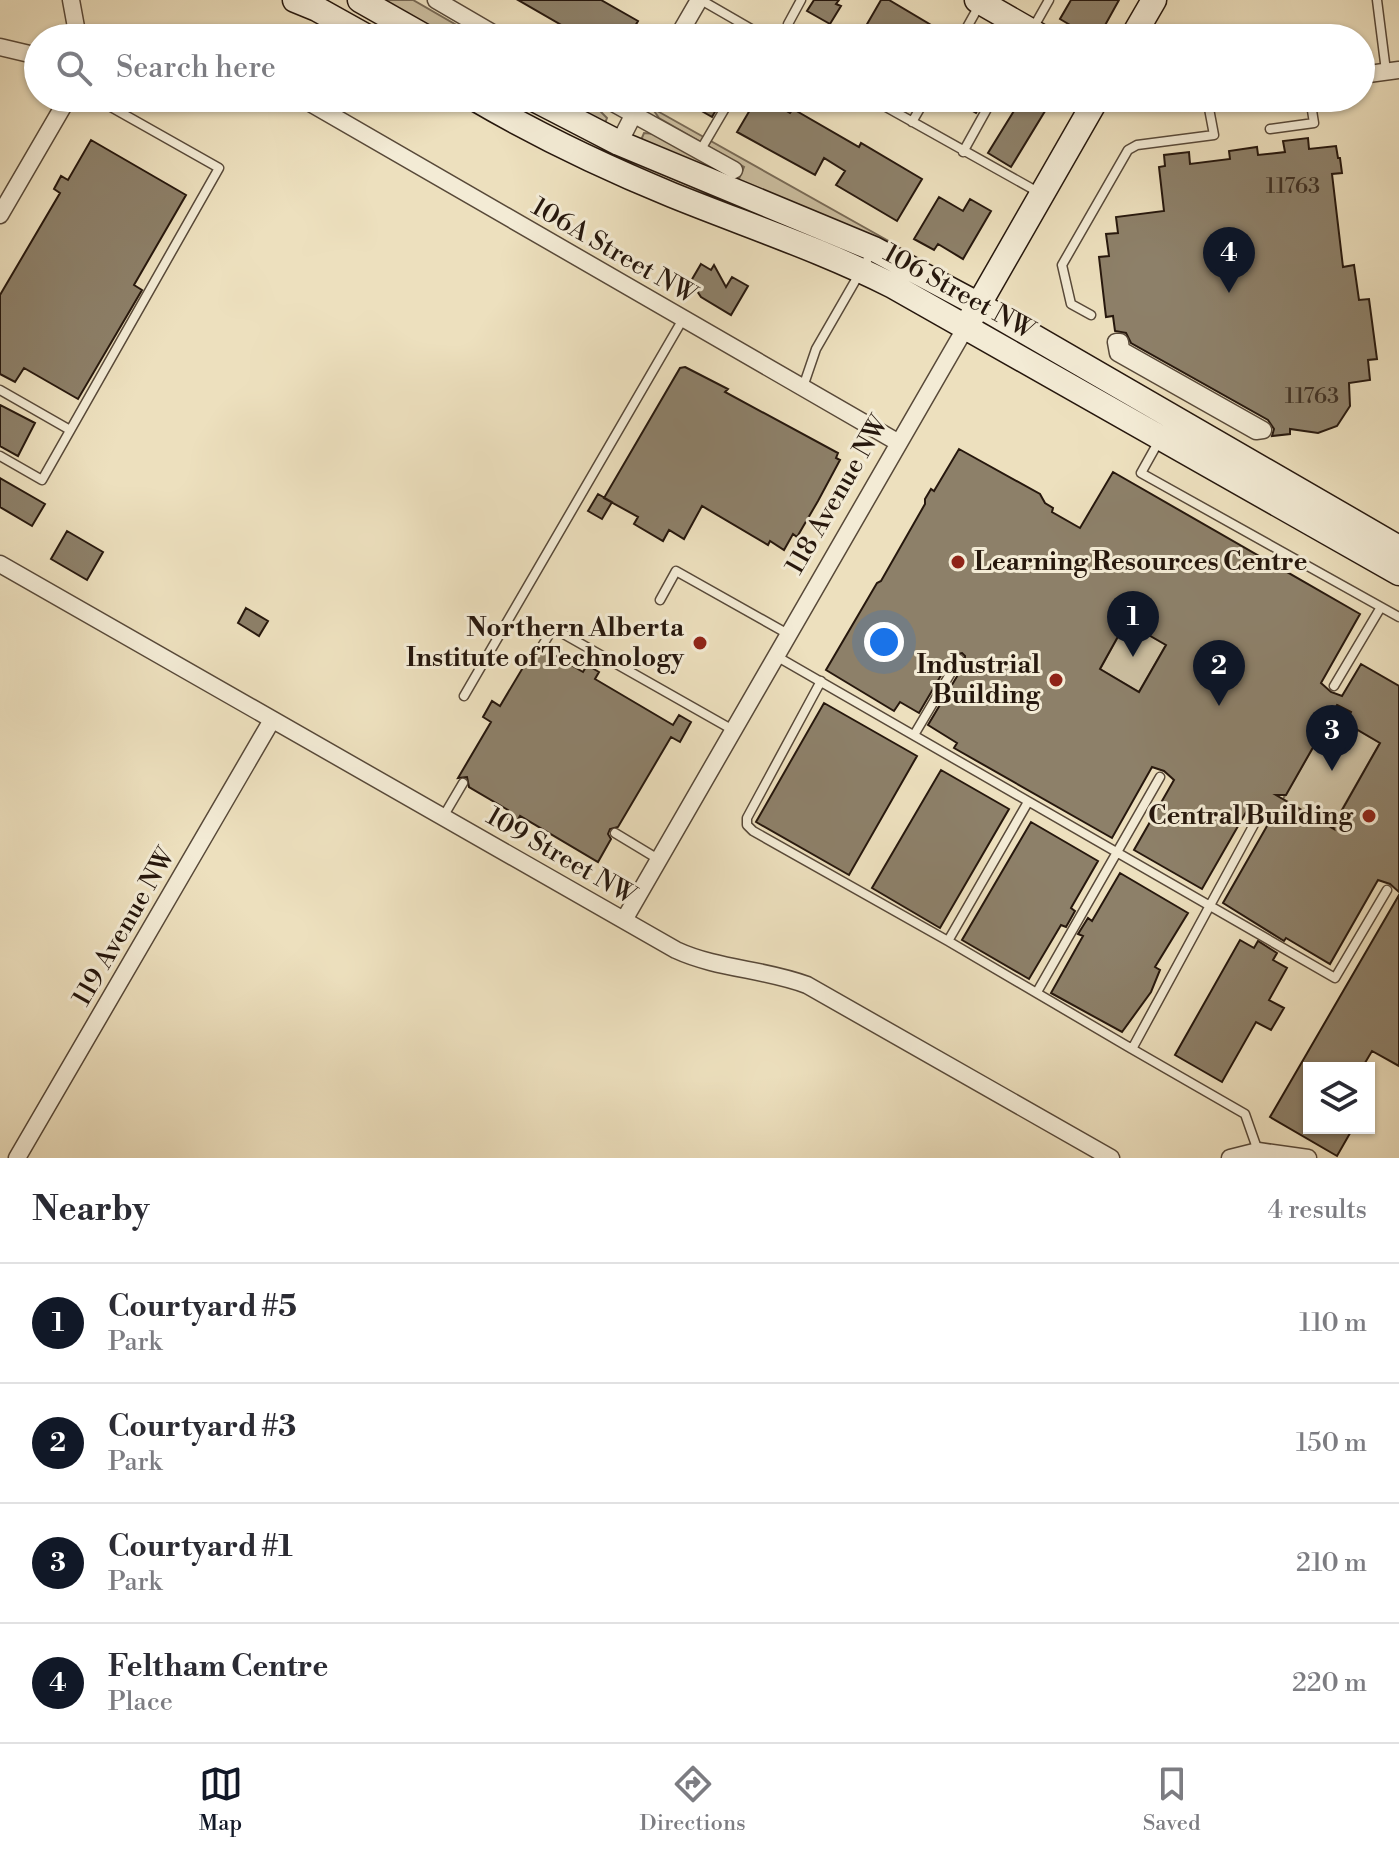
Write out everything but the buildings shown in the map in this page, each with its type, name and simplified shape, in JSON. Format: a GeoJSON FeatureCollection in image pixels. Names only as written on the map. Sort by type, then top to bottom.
{"type":"FeatureCollection","features":[{"type":"Feature","properties":{"kind":"main road"},"geometry":{"type":"LineString","coordinates":[[295,0],[342,24]]}},
{"type":"Feature","properties":{"kind":"main road"},"geometry":{"type":"LineString","coordinates":[[360,0],[402,24]]}},
{"type":"Feature","properties":{"kind":"main road"},"geometry":{"type":"LineString","coordinates":[[1140,24],[1154,0]]}},
{"type":"Feature","properties":{"kind":"main road"},"geometry":{"type":"LineString","coordinates":[[979,1],[1015,24]]}},
{"type":"Feature","properties":{"kind":"main road","name":"106 Street NW"},"geometry":{"type":"LineString","coordinates":[[498,112],[630,177],[868,260],[979,305],[1399,548]]}},
{"type":"Feature","properties":{"kind":"main road","name":"106 Street NW"},"geometry":{"type":"LineString","coordinates":[[559,112],[868,260],[966,327],[1399,573]]}},
{"type":"Feature","properties":{"kind":"main road","name":"118 Avenue NW"},"geometry":{"type":"LineString","coordinates":[[966,327],[1089,112]]}},
{"type":"Feature","properties":{"kind":"street"},"geometry":{"type":"LineString","coordinates":[[71,0],[75,24]]}},
{"type":"Feature","properties":{"kind":"street"},"geometry":{"type":"LineString","coordinates":[[436,0],[477,24]]}},
{"type":"Feature","properties":{"kind":"street"},"geometry":{"type":"LineString","coordinates":[[685,24],[700,0]]}},
{"type":"Feature","properties":{"kind":"street"},"geometry":{"type":"LineString","coordinates":[[0,47],[24,53]]}},
{"type":"Feature","properties":{"kind":"street"},"geometry":{"type":"LineString","coordinates":[[0,215],[60,112]]}},
{"type":"Feature","properties":{"kind":"street","name":"106A Street NW"},"geometry":{"type":"LineString","coordinates":[[326,112],[899,443]]}},
{"type":"Feature","properties":{"kind":"street"},"geometry":{"type":"LineString","coordinates":[[628,112],[734,170]]}},
{"type":"Feature","properties":{"kind":"street"},"geometry":{"type":"LineString","coordinates":[[619,143],[635,112]]}},
{"type":"Feature","properties":{"kind":"street","name":"118 Avenue NW"},"geometry":{"type":"LineString","coordinates":[[624,920],[966,327]]}},
{"type":"Feature","properties":{"kind":"street"},"geometry":{"type":"LineString","coordinates":[[1116,342],[1120,342],[1121,350],[1263,430],[1256,431],[1118,353],[1116,342]]}},
{"type":"Feature","properties":{"kind":"street","name":"109 Street NW"},"geometry":{"type":"LineString","coordinates":[[0,564],[689,956],[767,972],[807,985],[1111,1158]]}},
{"type":"Feature","properties":{"kind":"street","name":"119 Avenue NW"},"geometry":{"type":"LineString","coordinates":[[17,1158],[272,720]]}},
{"type":"Feature","properties":{"kind":"street"},"geometry":{"type":"LineString","coordinates":[[1230,1158],[1258,1151],[1308,1158]]}},
{"type":"Feature","properties":{"kind":"lane"},"geometry":{"type":"LineString","coordinates":[[700,0],[742,24]]}},
{"type":"Feature","properties":{"kind":"lane"},"geometry":{"type":"LineString","coordinates":[[788,24],[801,0]]}},
{"type":"Feature","properties":{"kind":"lane"},"geometry":{"type":"LineString","coordinates":[[1039,24],[1049,0]]}},
{"type":"Feature","properties":{"kind":"lane"},"geometry":{"type":"LineString","coordinates":[[1377,0],[1392,71]]}},
{"type":"Feature","properties":{"kind":"lane"},"geometry":{"type":"LineString","coordinates":[[968,24],[979,1]]}},
{"type":"Feature","properties":{"kind":"lane"},"geometry":{"type":"LineString","coordinates":[[0,456],[42,480],[219,168],[120,112]]}},
{"type":"Feature","properties":{"kind":"lane"},"geometry":{"type":"LineString","coordinates":[[700,151],[723,112]]}},
{"type":"Feature","properties":{"kind":"lane"},"geometry":{"type":"LineString","coordinates":[[894,112],[1042,194]]}},
{"type":"Feature","properties":{"kind":"lane"},"geometry":{"type":"LineString","coordinates":[[912,122],[918,112]]}},
{"type":"Feature","properties":{"kind":"lane"},"geometry":{"type":"LineString","coordinates":[[963,152],[985,112]]}},
{"type":"Feature","properties":{"kind":"lane"},"geometry":{"type":"LineString","coordinates":[[1091,315],[1071,304],[1062,265],[1128,150],[1137,145],[1214,135],[1210,112]]}},
{"type":"Feature","properties":{"kind":"lane"},"geometry":{"type":"LineString","coordinates":[[1270,129],[1314,123],[1312,112]]}},
{"type":"Feature","properties":{"kind":"lane"},"geometry":{"type":"LineString","coordinates":[[803,388],[816,349],[868,260]]}},
{"type":"Feature","properties":{"kind":"lane"},"geometry":{"type":"LineString","coordinates":[[464,696],[683,319]]}},
{"type":"Feature","properties":{"kind":"lane"},"geometry":{"type":"LineString","coordinates":[[0,390],[70,430]]}},
{"type":"Feature","properties":{"kind":"lane"},"geometry":{"type":"LineString","coordinates":[[1173,417],[1141,473],[1399,617]]}},
{"type":"Feature","properties":{"kind":"lane"},"geometry":{"type":"LineString","coordinates":[[660,600],[676,571],[788,634]]}},
{"type":"Feature","properties":{"kind":"lane"},"geometry":{"type":"LineString","coordinates":[[1334,686],[1381,607]]}},
{"type":"Feature","properties":{"kind":"lane"},"geometry":{"type":"LineString","coordinates":[[541,648],[553,628],[733,730]]}},
{"type":"Feature","properties":{"kind":"lane"},"geometry":{"type":"LineString","coordinates":[[776,656],[1335,978],[1387,890]]}},
{"type":"Feature","properties":{"kind":"lane"},"geometry":{"type":"LineString","coordinates":[[914,735],[959,659]]}},
{"type":"Feature","properties":{"kind":"lane"},"geometry":{"type":"LineString","coordinates":[[821,681],[747,818],[747,825],[1245,1114],[1258,1151]]}},
{"type":"Feature","properties":{"kind":"lane"},"geometry":{"type":"LineString","coordinates":[[1037,992],[1160,777]]}},
{"type":"Feature","properties":{"kind":"lane"},"geometry":{"type":"LineString","coordinates":[[443,817],[463,783]]}},
{"type":"Feature","properties":{"kind":"lane"},"geometry":{"type":"LineString","coordinates":[[948,941],[1028,802]]}},
{"type":"Feature","properties":{"kind":"lane"},"geometry":{"type":"LineString","coordinates":[[1132,1049],[1258,817]]}},
{"type":"Feature","properties":{"kind":"lane"},"geometry":{"type":"LineString","coordinates":[[615,833],[658,859]]}},
{"type":"Feature","properties":{"kind":"shaded area"},"geometry":{"type":"Polygon","coordinates":[[[379,0],[413,0],[455,24],[421,24],[379,0]]]}},
{"type":"Feature","properties":{"kind":"shaded area"},"geometry":{"type":"Polygon","coordinates":[[[581,112],[601,112],[607,118],[605,123],[581,112]]]}},
{"type":"Feature","properties":{"kind":"shaded area"},"geometry":{"type":"Polygon","coordinates":[[[655,112],[914,257],[641,140],[644,133],[656,134],[739,179],[744,167],[659,118],[655,112]]]}},
{"type":"Feature","properties":{"kind":"shaded area"},"geometry":{"type":"Polygon","coordinates":[[[1126,622],[1166,645],[1139,692],[1100,669],[1126,622]]]}},
{"type":"Feature","properties":{"kind":"shaded area"},"geometry":{"type":"Polygon","coordinates":[[[1332,715],[1380,743],[1332,827],[1283,799],[1332,715]]]}},
{"type":"Feature","properties":{"kind":"place","name":"Feltham Centre"},"geometry":{"type":"Point","coordinates":[1229,293]}},
{"type":"Feature","properties":{"kind":"place","name":"Learning Resources Centre"},"geometry":{"type":"Point","coordinates":[958,562]}},
{"type":"Feature","properties":{"kind":"place","name":"Northern Alberta Institute of Technology"},"geometry":{"type":"Point","coordinates":[700,643]}},
{"type":"Feature","properties":{"kind":"place","name":"Courtyard #5"},"geometry":{"type":"Point","coordinates":[1133,657]}},
{"type":"Feature","properties":{"kind":"place","name":"Industrial Building"},"geometry":{"type":"Point","coordinates":[1056,680]}},
{"type":"Feature","properties":{"kind":"place","name":"Courtyard #3"},"geometry":{"type":"Point","coordinates":[1219,706]}},
{"type":"Feature","properties":{"kind":"place","name":"Courtyard #1"},"geometry":{"type":"Point","coordinates":[1332,771]}},
{"type":"Feature","properties":{"kind":"place","name":"Central Building"},"geometry":{"type":"Point","coordinates":[1369,816]}}]}
